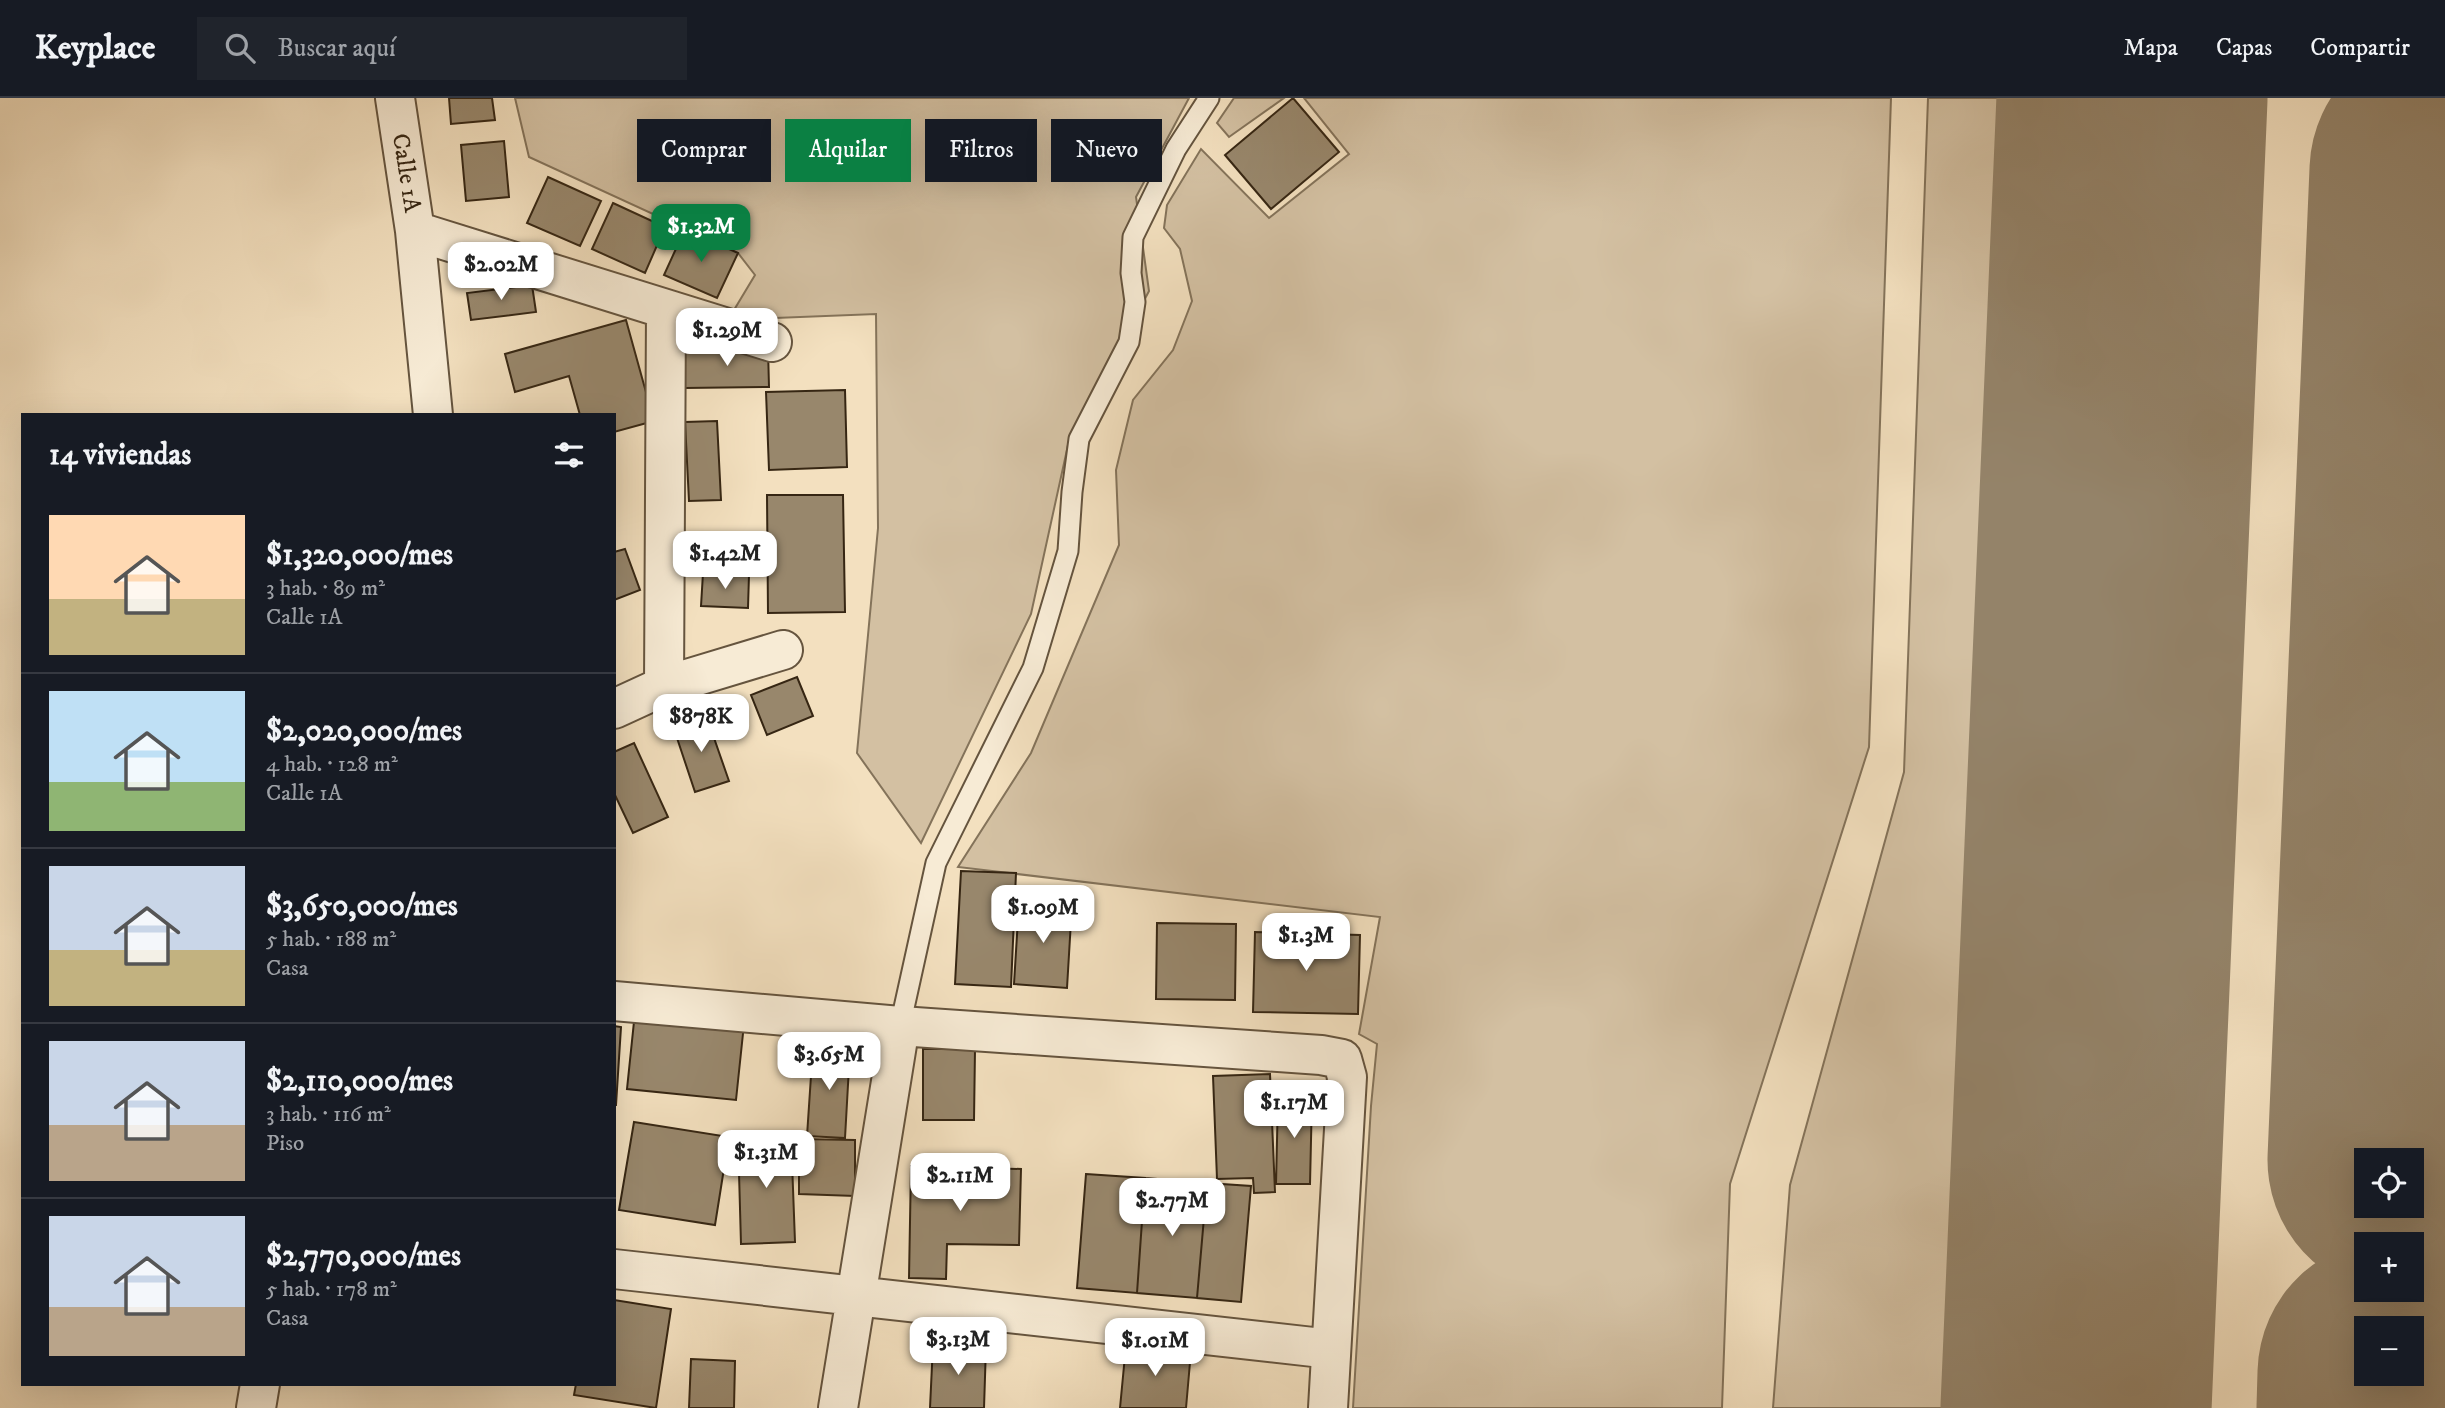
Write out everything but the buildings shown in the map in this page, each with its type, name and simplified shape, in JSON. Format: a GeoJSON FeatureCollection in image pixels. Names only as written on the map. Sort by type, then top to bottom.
{"type":"FeatureCollection","features":[{"type":"Feature","properties":{"kind":"street","name":"Calle 1A"},"geometry":{"type":"LineString","coordinates":[[395,98],[415,231],[433,413]]}},
{"type":"Feature","properties":{"kind":"street"},"geometry":{"type":"LineString","coordinates":[[415,231],[772,342]]}},
{"type":"Feature","properties":{"kind":"street"},"geometry":{"type":"LineString","coordinates":[[664,686],[666,310]]}},
{"type":"Feature","properties":{"kind":"street"},"geometry":{"type":"LineString","coordinates":[[616,708],[664,686],[783,650]]}},
{"type":"Feature","properties":{"kind":"street"},"geometry":{"type":"LineString","coordinates":[[616,1001],[900,1026],[1321,1055],[1342,1059],[1348,1077],[1328,1408]]}},
{"type":"Feature","properties":{"kind":"street"},"geometry":{"type":"LineString","coordinates":[[838,1408],[900,1026]]}},
{"type":"Feature","properties":{"kind":"street"},"geometry":{"type":"LineString","coordinates":[[616,1269],[1331,1349]]}},
{"type":"Feature","properties":{"kind":"street"},"geometry":{"type":"LineString","coordinates":[[256,1408],[260,1386]]}},
{"type":"Feature","properties":{"kind":"lane"},"geometry":{"type":"LineString","coordinates":[[900,1026],[936,863],[1033,668],[1068,551],[1079,439],[1129,342],[1135,302],[1131,273],[1133,237],[1176,149],[1209,98]]}},
{"type":"Feature","properties":{"kind":"shaded area"},"geometry":{"type":"Polygon","coordinates":[[[515,98],[1189,98],[1162,148],[1162,119],[1051,119],[1051,182],[1144,182],[1136,197],[1149,291],[1068,445],[1031,614],[921,843],[857,753],[878,528],[876,314],[728,320],[755,275],[738,253],[529,157],[515,98]]]}},
{"type":"Feature","properties":{"kind":"shaded area"},"geometry":{"type":"Polygon","coordinates":[[[1234,98],[1284,98],[1229,137],[1217,123],[1234,98]]]}},
{"type":"Feature","properties":{"kind":"shaded area"},"geometry":{"type":"Polygon","coordinates":[[[1304,98],[1891,98],[1869,747],[1730,1184],[1722,1408],[1353,1408],[1377,1044],[1359,1034],[1380,917],[958,867],[1031,753],[1119,545],[1116,470],[1133,400],[1173,350],[1192,301],[1180,249],[1164,228],[1167,205],[1201,149],[1269,218],[1349,154],[1304,98]]]}},
{"type":"Feature","properties":{"kind":"shaded area"},"geometry":{"type":"Polygon","coordinates":[[[1928,98],[2111,98],[2053,1408],[1773,1408],[1790,1185],[1904,772],[1928,98]]]}},
{"type":"Feature","properties":{"kind":"shaded area"},"geometry":{"type":"Polygon","coordinates":[[[2445,476],[2445,1408],[2405,1408],[2406,1386],[2424,1386],[2424,1316],[2410,1316],[2410,1302],[2424,1302],[2424,1232],[2413,1232],[2414,1218],[2424,1218],[2424,1148],[2417,1148],[2445,476]]]}},
{"type":"Feature","properties":{"kind":"runway"},"geometry":{"type":"LineString","coordinates":[[2076,1408],[2132,98]]}},
{"type":"Feature","properties":{"kind":"runway"},"geometry":{"type":"LineString","coordinates":[[2404,1148],[2445,171]]}},
{"type":"Feature","properties":{"kind":"runway"},"geometry":{"type":"LineString","coordinates":[[2392,1408],[2393,1386]]}}]}
